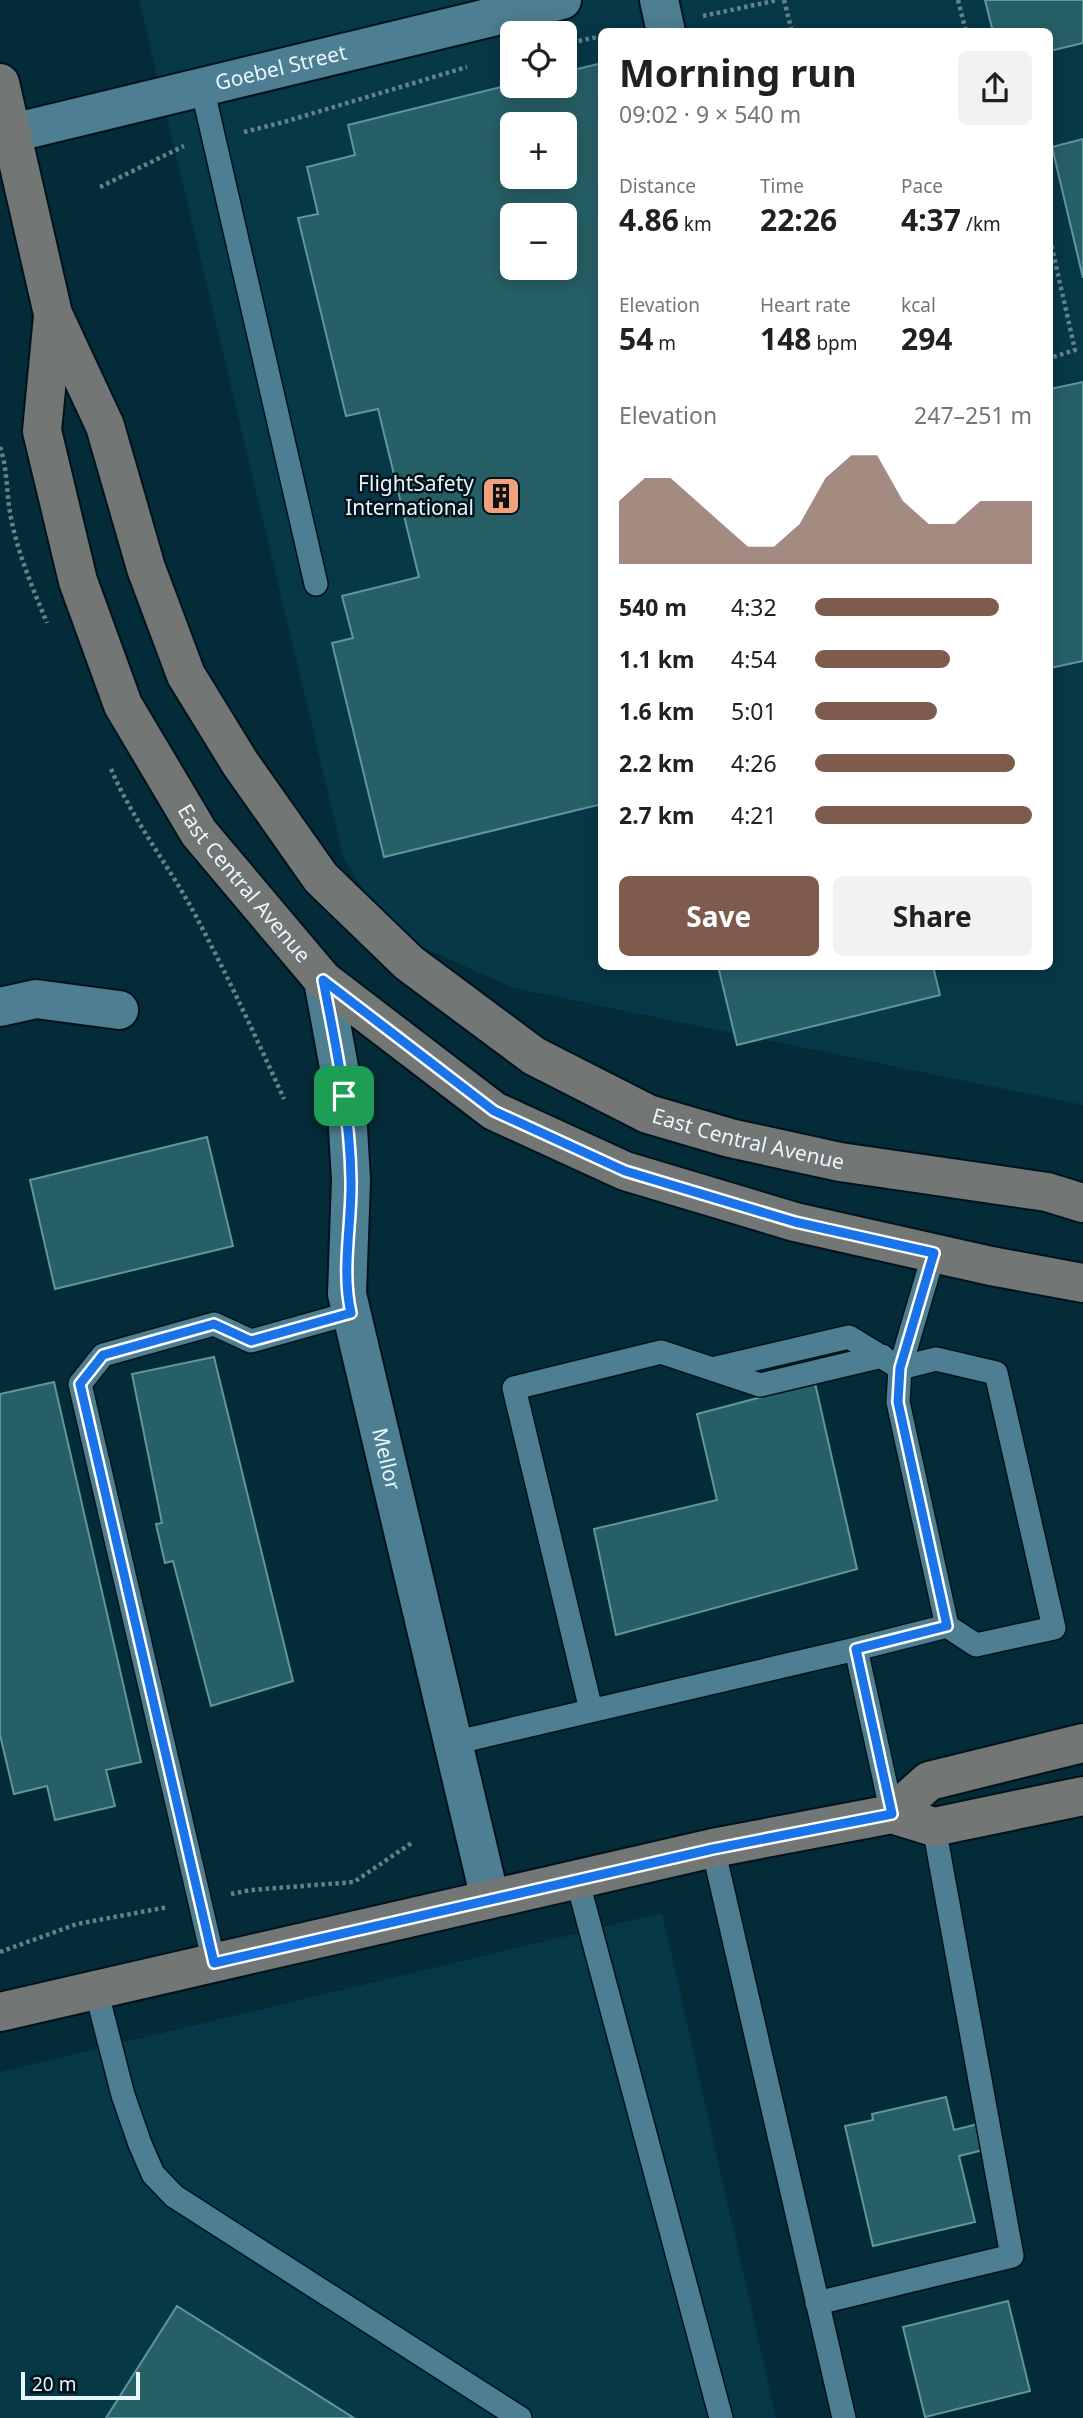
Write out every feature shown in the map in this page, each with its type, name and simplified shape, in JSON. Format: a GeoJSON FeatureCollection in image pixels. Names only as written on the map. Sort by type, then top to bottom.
{"type":"FeatureCollection","features":[{"type":"Feature","properties":{"kind":"main road","name":"East Central Avenue"},"geometry":{"type":"LineString","coordinates":[[0,83],[6,134],[53,314],[106,426],[146,568],[186,675],[240,763],[321,878],[409,963],[534,1056],[649,1114],[730,1138],[840,1162],[1047,1192],[1083,1203]]}},
{"type":"Feature","properties":{"kind":"main road","name":"East Central Avenue"},"geometry":{"type":"LineString","coordinates":[[53,314],[42,431],[78,581],[123,705],[199,833],[326,997],[494,1111],[625,1171],[795,1222],[1083,1283]]}},
{"type":"Feature","properties":{"kind":"main road"},"geometry":{"type":"LineString","coordinates":[[892,1814],[929,1781],[1083,1743]]}},
{"type":"Feature","properties":{"kind":"main road"},"geometry":{"type":"LineString","coordinates":[[0,2012],[713,1849],[892,1814],[934,1827],[1083,1796]]}},
{"type":"Feature","properties":{"kind":"street","name":"Goebel Street"},"geometry":{"type":"LineString","coordinates":[[6,134],[562,0]]}},
{"type":"Feature","properties":{"kind":"street"},"geometry":{"type":"LineString","coordinates":[[659,0],[665,28]]}},
{"type":"Feature","properties":{"kind":"street","name":"Mellor"},"geometry":{"type":"LineString","coordinates":[[326,997],[347,1111],[351,1180],[347,1294],[490,1899]]}},
{"type":"Feature","properties":{"kind":"street"},"geometry":{"type":"LineString","coordinates":[[0,1007],[36,999],[119,1010]]}},
{"type":"Feature","properties":{"kind":"lane"},"geometry":{"type":"LineString","coordinates":[[202,87],[316,584]]}},
{"type":"Feature","properties":{"kind":"lane"},"geometry":{"type":"LineString","coordinates":[[591,1710],[514,1388],[661,1352],[712,1369],[849,1336],[891,1362],[936,1359],[996,1373],[1054,1628],[976,1645],[947,1626],[891,1362],[934,1253]]}},
{"type":"Feature","properties":{"kind":"lane"},"geometry":{"type":"LineString","coordinates":[[214,1963],[80,1384],[103,1355],[214,1324],[251,1341],[351,1313]]}},
{"type":"Feature","properties":{"kind":"lane"},"geometry":{"type":"LineString","coordinates":[[453,1742],[947,1626]]}},
{"type":"Feature","properties":{"kind":"lane"},"geometry":{"type":"LineString","coordinates":[[856,1649],[892,1814]]}},
{"type":"Feature","properties":{"kind":"lane"},"geometry":{"type":"LineString","coordinates":[[817,2303],[1012,2256],[934,1827]]}},
{"type":"Feature","properties":{"kind":"lane"},"geometry":{"type":"LineString","coordinates":[[713,1849],[844,2418]]}},
{"type":"Feature","properties":{"kind":"lane"},"geometry":{"type":"LineString","coordinates":[[577,1879],[721,2418]]}},
{"type":"Feature","properties":{"kind":"lane"},"geometry":{"type":"LineString","coordinates":[[96,1990],[123,2095],[140,2144],[153,2174],[174,2196],[520,2418]]}},
{"type":"Feature","properties":{"kind":"path"},"geometry":{"type":"LineString","coordinates":[[784,0],[791,28]]}},
{"type":"Feature","properties":{"kind":"path"},"geometry":{"type":"LineString","coordinates":[[958,0],[965,28]]}},
{"type":"Feature","properties":{"kind":"path"},"geometry":{"type":"LineString","coordinates":[[577,41],[598,37]]}},
{"type":"Feature","properties":{"kind":"path"},"geometry":{"type":"LineString","coordinates":[[100,187],[181,147],[284,122],[478,64]]}},
{"type":"Feature","properties":{"kind":"path"},"geometry":{"type":"LineString","coordinates":[[1053,267],[1074,350],[1053,357]]}},
{"type":"Feature","properties":{"kind":"shaded area"},"geometry":{"type":"Polygon","coordinates":[[[139,0],[1083,0],[1083,1105],[514,988],[392,934],[344,860],[139,0]]]}},
{"type":"Feature","properties":{"kind":"shaded area"},"geometry":{"type":"Polygon","coordinates":[[[662,1913],[776,2418],[0,2418],[0,2072],[662,1913]]]}},
{"type":"Feature","properties":{"kind":"building"},"geometry":{"type":"Polygon","coordinates":[[[985,0],[1083,0],[1083,43],[1053,50],[1053,28],[992,28],[985,0]]]}},
{"type":"Feature","properties":{"kind":"building","name":"FlightSafety International"},"geometry":{"type":"Polygon","coordinates":[[[598,64],[598,805],[384,857],[332,643],[353,638],[342,596],[419,577],[378,409],[346,416],[298,218],[318,214],[307,167],[355,155],[348,125],[500,87],[500,98],[577,98],[577,69],[598,64]]]}},
{"type":"Feature","properties":{"kind":"building"},"geometry":{"type":"Polygon","coordinates":[[[1083,139],[1083,278],[1053,151],[1053,147],[1083,139]]]}},
{"type":"Feature","properties":{"kind":"building"},"geometry":{"type":"Polygon","coordinates":[[[1083,382],[1083,661],[1053,667],[1053,388],[1083,382]]]}},
{"type":"Feature","properties":{"kind":"building"},"geometry":{"type":"Polygon","coordinates":[[[719,970],[934,970],[940,995],[737,1045],[719,970]]]}},
{"type":"Feature","properties":{"kind":"building"},"geometry":{"type":"Polygon","coordinates":[[[207,1137],[233,1246],[55,1289],[30,1180],[207,1137]]]}},
{"type":"Feature","properties":{"kind":"building"},"geometry":{"type":"Polygon","coordinates":[[[214,1357],[293,1681],[211,1706],[173,1561],[165,1563],[156,1524],[162,1523],[132,1374],[214,1357]]]}},
{"type":"Feature","properties":{"kind":"building"},"geometry":{"type":"Polygon","coordinates":[[[54,1382],[141,1762],[106,1770],[115,1806],[55,1820],[47,1786],[14,1794],[0,1735],[0,1394],[54,1382]]]}},
{"type":"Feature","properties":{"kind":"building"},"geometry":{"type":"Polygon","coordinates":[[[815,1383],[857,1569],[616,1635],[594,1529],[717,1500],[697,1414],[815,1383]]]}},
{"type":"Feature","properties":{"kind":"building"},"geometry":{"type":"Polygon","coordinates":[[[946,2097],[954,2130],[998,2119],[1004,2145],[959,2156],[975,2222],[873,2246],[845,2126],[873,2120],[872,2114],[946,2097]]]}},
{"type":"Feature","properties":{"kind":"building"},"geometry":{"type":"Polygon","coordinates":[[[1008,2301],[1030,2391],[925,2417],[903,2327],[1008,2301]]]}},
{"type":"Feature","properties":{"kind":"building"},"geometry":{"type":"Polygon","coordinates":[[[177,2306],[354,2418],[106,2418],[177,2306]]]}},
{"type":"Feature","properties":{"kind":"place","name":"FlightSafety International"},"geometry":{"type":"Point","coordinates":[501,496]}},
{"type":"Feature","properties":{"kind":"route"},"geometry":{"type":"LineString","coordinates":[[323,980],[494,1111],[625,1171],[795,1222],[934,1253],[900,1368],[898,1402],[947,1626],[856,1649],[892,1814],[713,1849],[214,1963],[80,1384],[103,1355],[214,1324],[251,1341],[351,1313],[347,1294],[351,1180],[344,1096],[323,980]]}}]}
